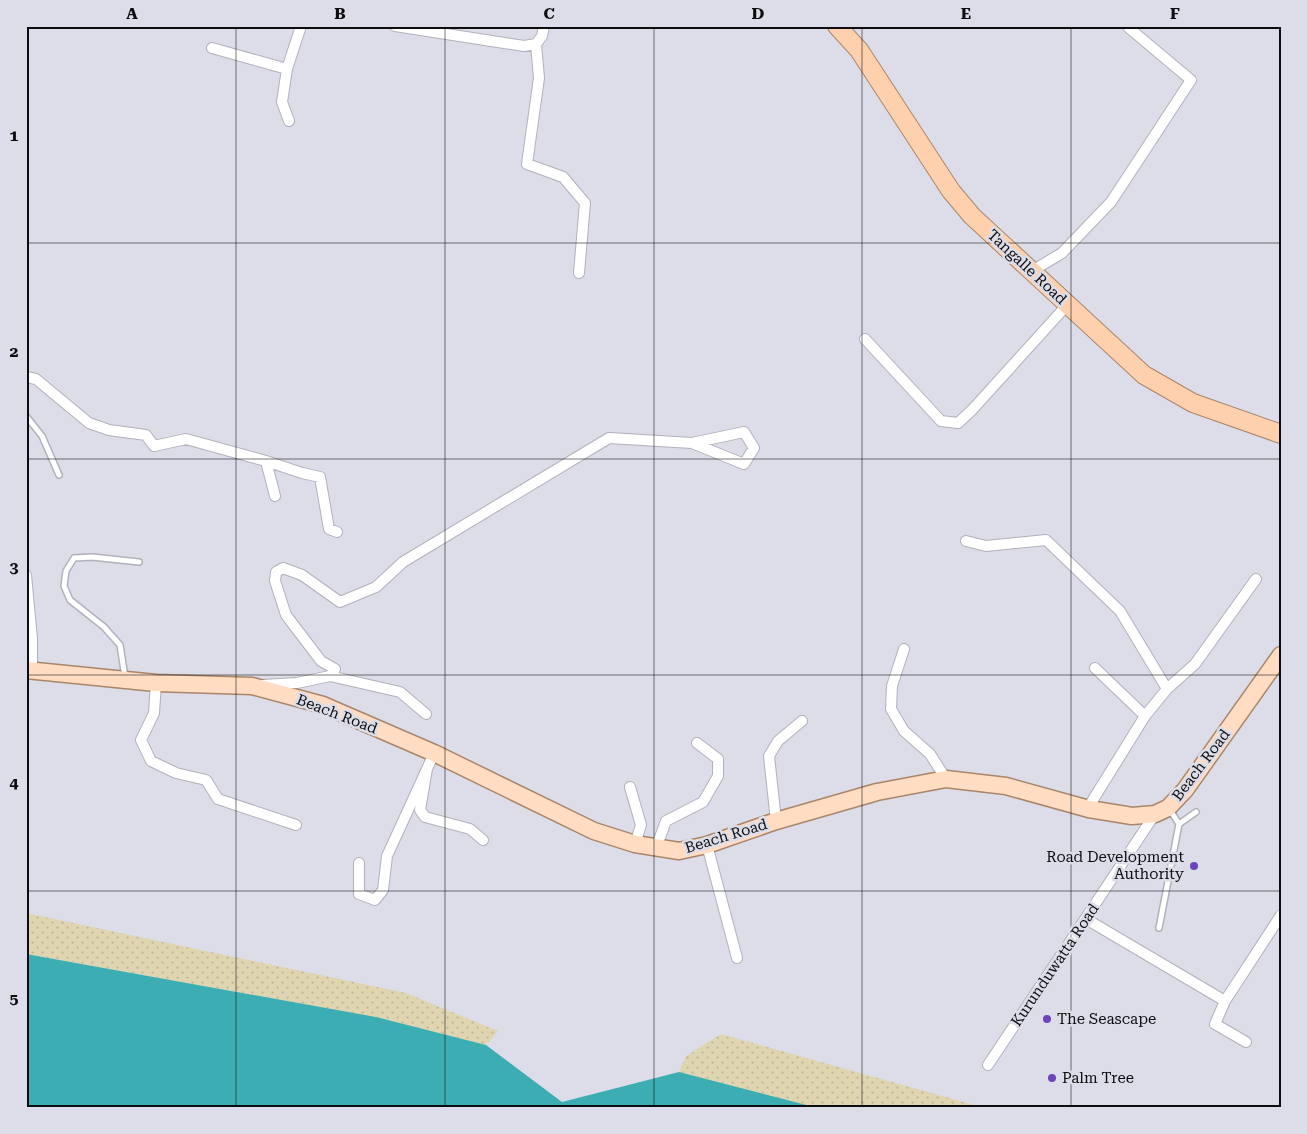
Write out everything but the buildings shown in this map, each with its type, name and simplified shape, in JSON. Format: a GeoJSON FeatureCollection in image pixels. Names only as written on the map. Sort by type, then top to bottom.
{"type":"FeatureCollection","features":[{"type":"Feature","properties":{"kind":"highway","name":"Tangalle Road"},"geometry":{"type":"LineString","coordinates":[[837,26],[859,50],[951,191],[972,216],[1144,375],[1193,403],[1281,434]]}},
{"type":"Feature","properties":{"kind":"main road","name":"Beach Road"},"geometry":{"type":"LineString","coordinates":[[29,671],[156,683],[252,686],[323,705],[434,753],[594,831],[635,844],[679,851],[707,845],[776,821],[877,792],[946,779],[1006,786],[1089,809],[1132,816],[1162,811],[1185,790],[1281,655]]}},
{"type":"Feature","properties":{"kind":"street"},"geometry":{"type":"LineString","coordinates":[[289,121],[282,102],[287,68],[301,26]]}},
{"type":"Feature","properties":{"kind":"street"},"geometry":{"type":"LineString","coordinates":[[395,26],[524,46],[536,44]]}},
{"type":"Feature","properties":{"kind":"street"},"geometry":{"type":"LineString","coordinates":[[544,26],[542,36],[536,44],[539,78],[527,164],[563,177],[585,203],[580,273]]}},
{"type":"Feature","properties":{"kind":"street"},"geometry":{"type":"LineString","coordinates":[[1032,271],[1062,253],[1110,202],[1192,80],[1130,28]]}},
{"type":"Feature","properties":{"kind":"street"},"geometry":{"type":"LineString","coordinates":[[212,48],[287,68]]}},
{"type":"Feature","properties":{"kind":"street"},"geometry":{"type":"LineString","coordinates":[[865,339],[940,421],[958,423],[1068,304]]}},
{"type":"Feature","properties":{"kind":"street"},"geometry":{"type":"LineString","coordinates":[[26,377],[36,379],[89,423],[108,430],[146,435],[154,446],[186,439],[320,477],[329,529],[338,532]]}},
{"type":"Feature","properties":{"kind":"street"},"geometry":{"type":"LineString","coordinates":[[330,676],[335,669],[321,661],[286,615],[275,581],[276,572],[283,568],[302,574],[340,602],[376,587],[403,562],[609,438],[692,443],[744,432],[754,448],[744,464],[692,443]]}},
{"type":"Feature","properties":{"kind":"street"},"geometry":{"type":"LineString","coordinates":[[266,461],[275,496]]}},
{"type":"Feature","properties":{"kind":"street"},"geometry":{"type":"LineString","coordinates":[[966,542],[986,546],[1046,540],[1120,611],[1167,689]]}},
{"type":"Feature","properties":{"kind":"street"},"geometry":{"type":"LineString","coordinates":[[26,575],[32,639],[29,671]]}},
{"type":"Feature","properties":{"kind":"street"},"geometry":{"type":"LineString","coordinates":[[1089,809],[1145,716],[1167,689],[1196,664],[1256,579]]}},
{"type":"Feature","properties":{"kind":"street"},"geometry":{"type":"LineString","coordinates":[[904,649],[892,686],[891,709],[904,731],[930,754],[946,779]]}},
{"type":"Feature","properties":{"kind":"street"},"geometry":{"type":"LineString","coordinates":[[1095,668],[1145,716]]}},
{"type":"Feature","properties":{"kind":"street"},"geometry":{"type":"LineString","coordinates":[[252,686],[298,683],[330,676],[400,692],[426,714]]}},
{"type":"Feature","properties":{"kind":"street"},"geometry":{"type":"LineString","coordinates":[[156,683],[154,713],[142,740],[151,761],[176,773],[206,780],[218,799],[296,825]]}},
{"type":"Feature","properties":{"kind":"street"},"geometry":{"type":"LineString","coordinates":[[776,821],[769,756],[778,741],[802,721]]}},
{"type":"Feature","properties":{"kind":"street"},"geometry":{"type":"LineString","coordinates":[[656,848],[666,821],[703,802],[718,776],[718,759],[697,743]]}},
{"type":"Feature","properties":{"kind":"street"},"geometry":{"type":"LineString","coordinates":[[359,863],[359,894],[375,900],[383,890],[387,856],[434,753]]}},
{"type":"Feature","properties":{"kind":"street"},"geometry":{"type":"LineString","coordinates":[[427,769],[420,810],[425,817],[470,829],[483,840]]}},
{"type":"Feature","properties":{"kind":"street"},"geometry":{"type":"LineString","coordinates":[[630,787],[641,825],[635,844]]}},
{"type":"Feature","properties":{"kind":"street","name":"Kurunduwatta Road"},"geometry":{"type":"LineString","coordinates":[[988,1065],[1086,919],[1162,811]]}},
{"type":"Feature","properties":{"kind":"street"},"geometry":{"type":"LineString","coordinates":[[707,845],[737,958]]}},
{"type":"Feature","properties":{"kind":"street"},"geometry":{"type":"LineString","coordinates":[[1246,1042],[1215,1024],[1225,1001],[1281,915]]}},
{"type":"Feature","properties":{"kind":"street"},"geometry":{"type":"LineString","coordinates":[[1086,919],[1225,1001]]}},
{"type":"Feature","properties":{"kind":"lane"},"geometry":{"type":"LineString","coordinates":[[26,416],[42,436],[59,475]]}},
{"type":"Feature","properties":{"kind":"lane"},"geometry":{"type":"LineString","coordinates":[[125,680],[120,645],[104,627],[70,600],[64,586],[66,570],[74,558],[92,557],[139,562]]}},
{"type":"Feature","properties":{"kind":"lane"},"geometry":{"type":"LineString","coordinates":[[1162,811],[1179,824]]}},
{"type":"Feature","properties":{"kind":"lane"},"geometry":{"type":"LineString","coordinates":[[1159,928],[1179,824],[1196,812]]}},
{"type":"Feature","properties":{"kind":"sand"},"geometry":{"type":"Polygon","coordinates":[[[26,913],[406,993],[498,1031],[486,1045],[376,1017],[26,954],[26,913]]]}},
{"type":"Feature","properties":{"kind":"sand"},"geometry":{"type":"Polygon","coordinates":[[[721,1034],[985,1108],[818,1108],[679,1072],[686,1056],[721,1034]]]}},
{"type":"Feature","properties":{"kind":"water"},"geometry":{"type":"Polygon","coordinates":[[[26,954],[376,1017],[486,1045],[562,1102],[679,1072],[818,1108],[26,1108],[26,954]]]}},
{"type":"Feature","properties":{"kind":"place","name":"Road Development Authority"},"geometry":{"type":"Point","coordinates":[1194,866]}},
{"type":"Feature","properties":{"kind":"place","name":"The Seascape"},"geometry":{"type":"Point","coordinates":[1047,1019]}},
{"type":"Feature","properties":{"kind":"place","name":"Palm Tree"},"geometry":{"type":"Point","coordinates":[1052,1078]}}]}
